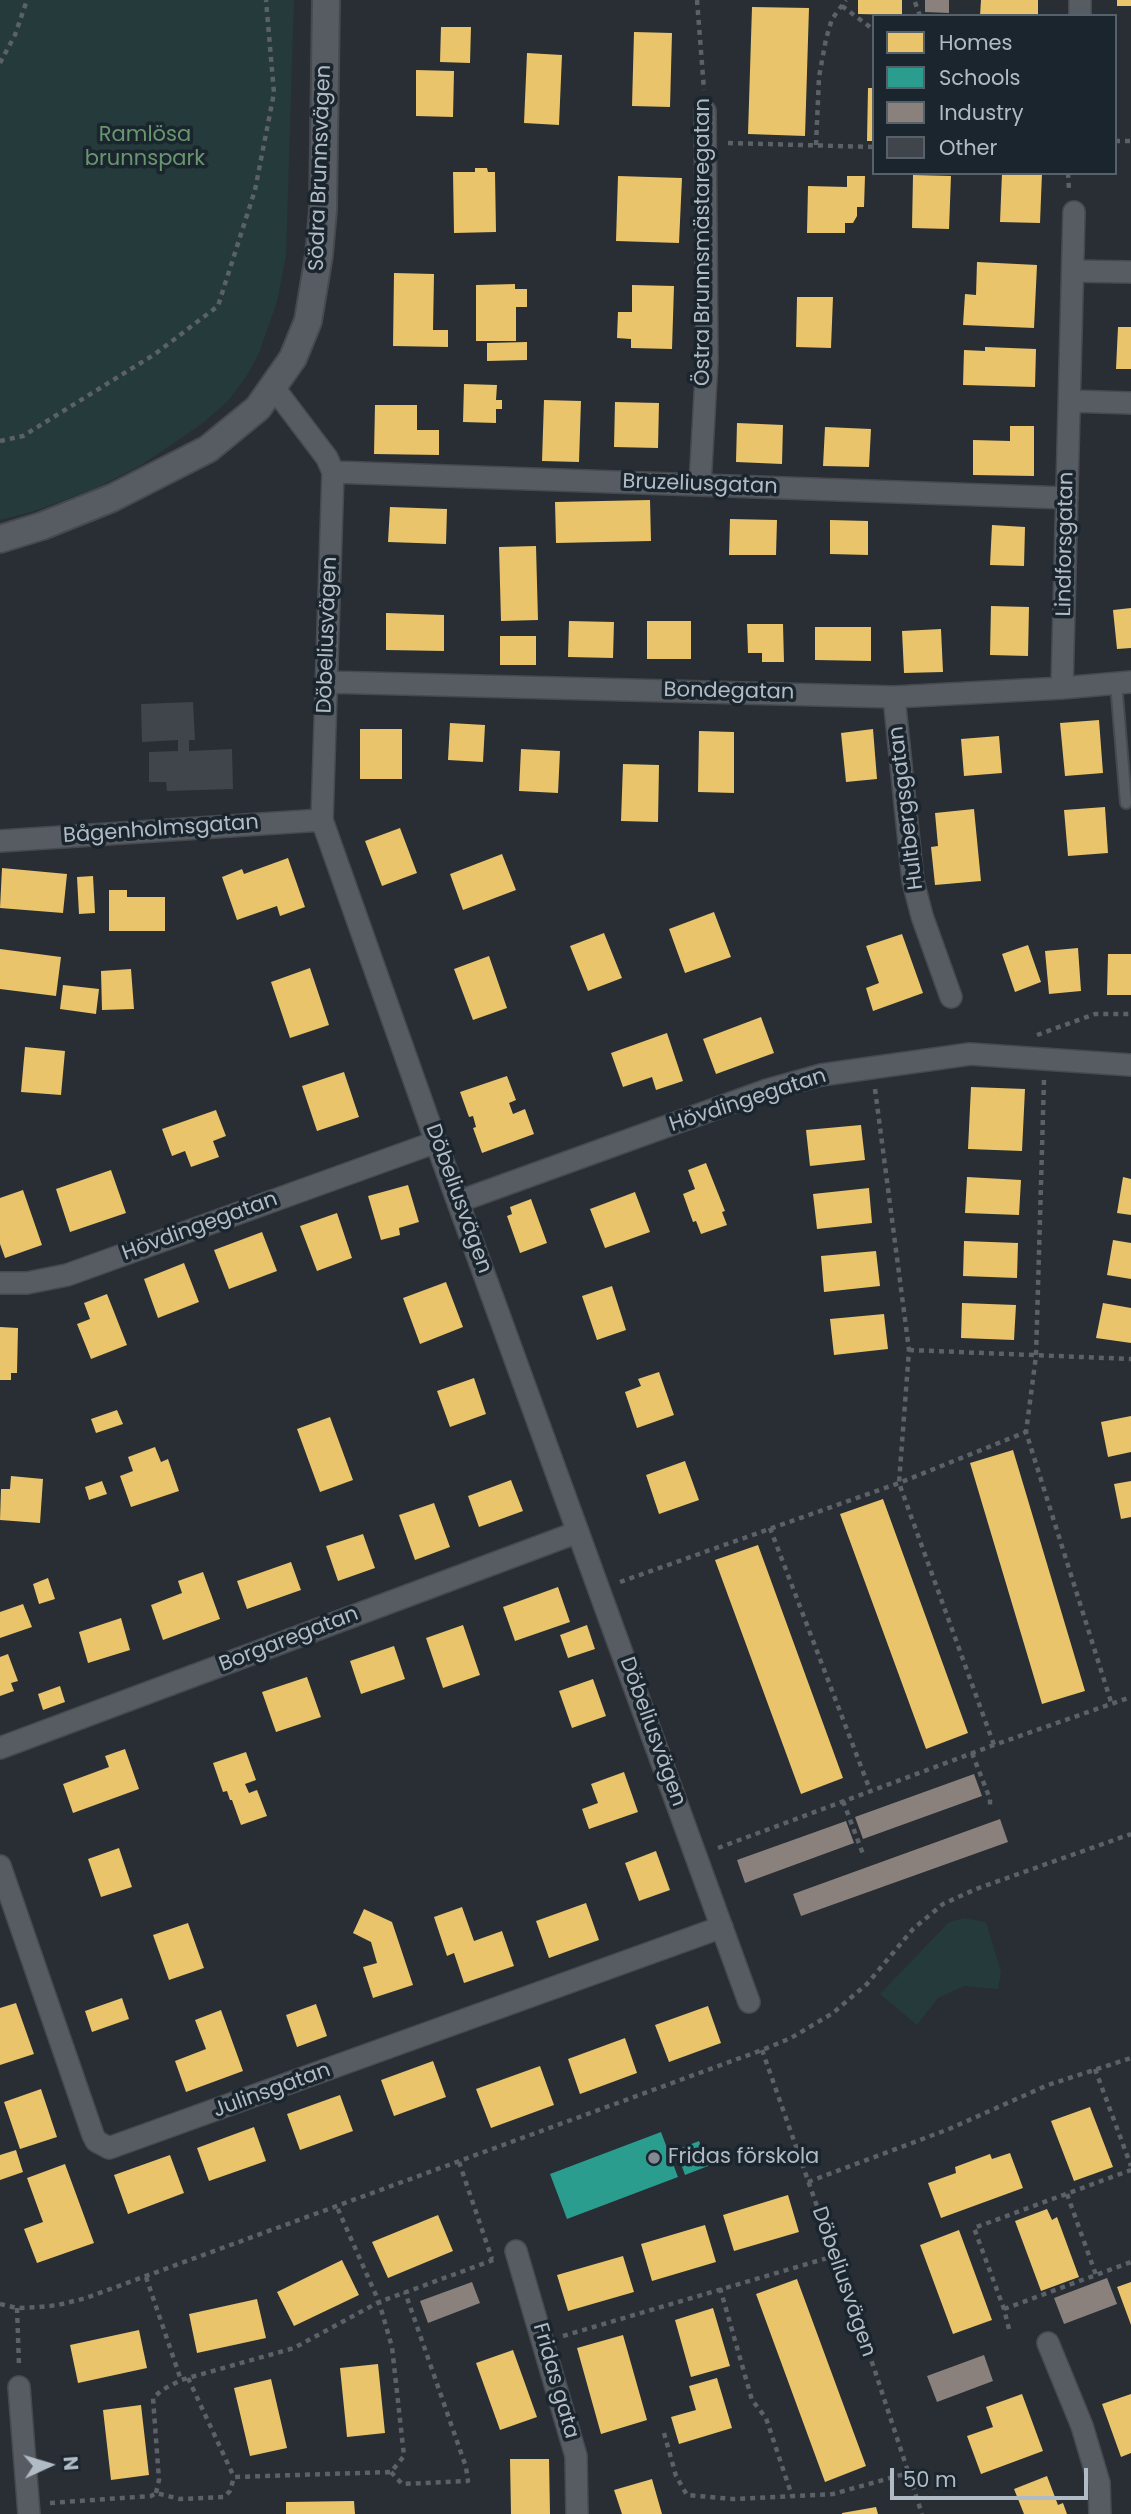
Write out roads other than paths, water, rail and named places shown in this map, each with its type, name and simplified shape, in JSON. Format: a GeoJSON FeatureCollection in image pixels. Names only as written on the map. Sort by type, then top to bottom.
{"type":"FeatureCollection","features":[{"type":"Feature","properties":{"kind":"street","name":"Södra Brunnsvägen"},"geometry":{"type":"LineString","coordinates":[[0,539],[78,513],[208,449],[258,408],[293,358],[308,321],[315,291],[323,210],[327,0]]}},
{"type":"Feature","properties":{"kind":"street","name":"Östra Brunnsmästaregatan"},"geometry":{"type":"LineString","coordinates":[[700,485],[707,360],[705,111]]}},
{"type":"Feature","properties":{"kind":"street","name":"Lindforsgatan"},"geometry":{"type":"LineString","coordinates":[[1062,688],[1074,212]]}},
{"type":"Feature","properties":{"kind":"street"},"geometry":{"type":"LineString","coordinates":[[1073,271],[1131,272]]}},
{"type":"Feature","properties":{"kind":"street"},"geometry":{"type":"LineString","coordinates":[[274,388],[327,458],[333,472]]}},
{"type":"Feature","properties":{"kind":"street"},"geometry":{"type":"LineString","coordinates":[[1070,401],[1131,403]]}},
{"type":"Feature","properties":{"kind":"street","name":"Bruzeliusgatan"},"geometry":{"type":"LineString","coordinates":[[333,472],[1067,498]]}},
{"type":"Feature","properties":{"kind":"street","name":"Döbeliusvägen"},"geometry":{"type":"LineString","coordinates":[[333,472],[322,820],[436,1142],[460,1201],[749,2002]]}},
{"type":"Feature","properties":{"kind":"street","name":"Bondegatan"},"geometry":{"type":"LineString","coordinates":[[327,682],[894,697],[1123,683]]}},
{"type":"Feature","properties":{"kind":"street","name":"Hultbergsgatan"},"geometry":{"type":"LineString","coordinates":[[894,697],[913,881],[922,916],[951,997]]}},
{"type":"Feature","properties":{"kind":"street","name":"Bågenholmsgatan"},"geometry":{"type":"LineString","coordinates":[[0,841],[322,820]]}},
{"type":"Feature","properties":{"kind":"street","name":"Hövdingegatan"},"geometry":{"type":"LineString","coordinates":[[460,1201],[767,1090],[821,1075],[970,1054],[1131,1065]]}},
{"type":"Feature","properties":{"kind":"street","name":"Hövdingegatan"},"geometry":{"type":"LineString","coordinates":[[0,1283],[27,1283],[67,1275],[436,1142]]}},
{"type":"Feature","properties":{"kind":"street","name":"Borgaregatan"},"geometry":{"type":"LineString","coordinates":[[0,1748],[578,1532]]}},
{"type":"Feature","properties":{"kind":"street","name":"Julinsgatan"},"geometry":{"type":"LineString","coordinates":[[0,1866],[93,2135],[96,2141],[109,2148],[722,1927]]}},
{"type":"Feature","properties":{"kind":"street","name":"Fridas gata"},"geometry":{"type":"LineString","coordinates":[[516,2251],[576,2456],[577,2514]]}},
{"type":"Feature","properties":{"kind":"street"},"geometry":{"type":"LineString","coordinates":[[1048,2343],[1082,2426],[1099,2483],[1100,2514]]}},
{"type":"Feature","properties":{"kind":"street"},"geometry":{"type":"LineString","coordinates":[[19,2387],[28,2510]]}},
{"type":"Feature","properties":{"kind":"lane"},"geometry":{"type":"LineString","coordinates":[[1123,683],[1126,803]]}},
{"type":"Feature","properties":{"kind":"place","name":"Fridas förskola"},"geometry":{"type":"Point","coordinates":[654,2158]}},
{"type":"Feature","properties":{"kind":"park label","name":"Ramlösa brunnspark"},"geometry":{"type":"Point","coordinates":[145,148]}}]}
